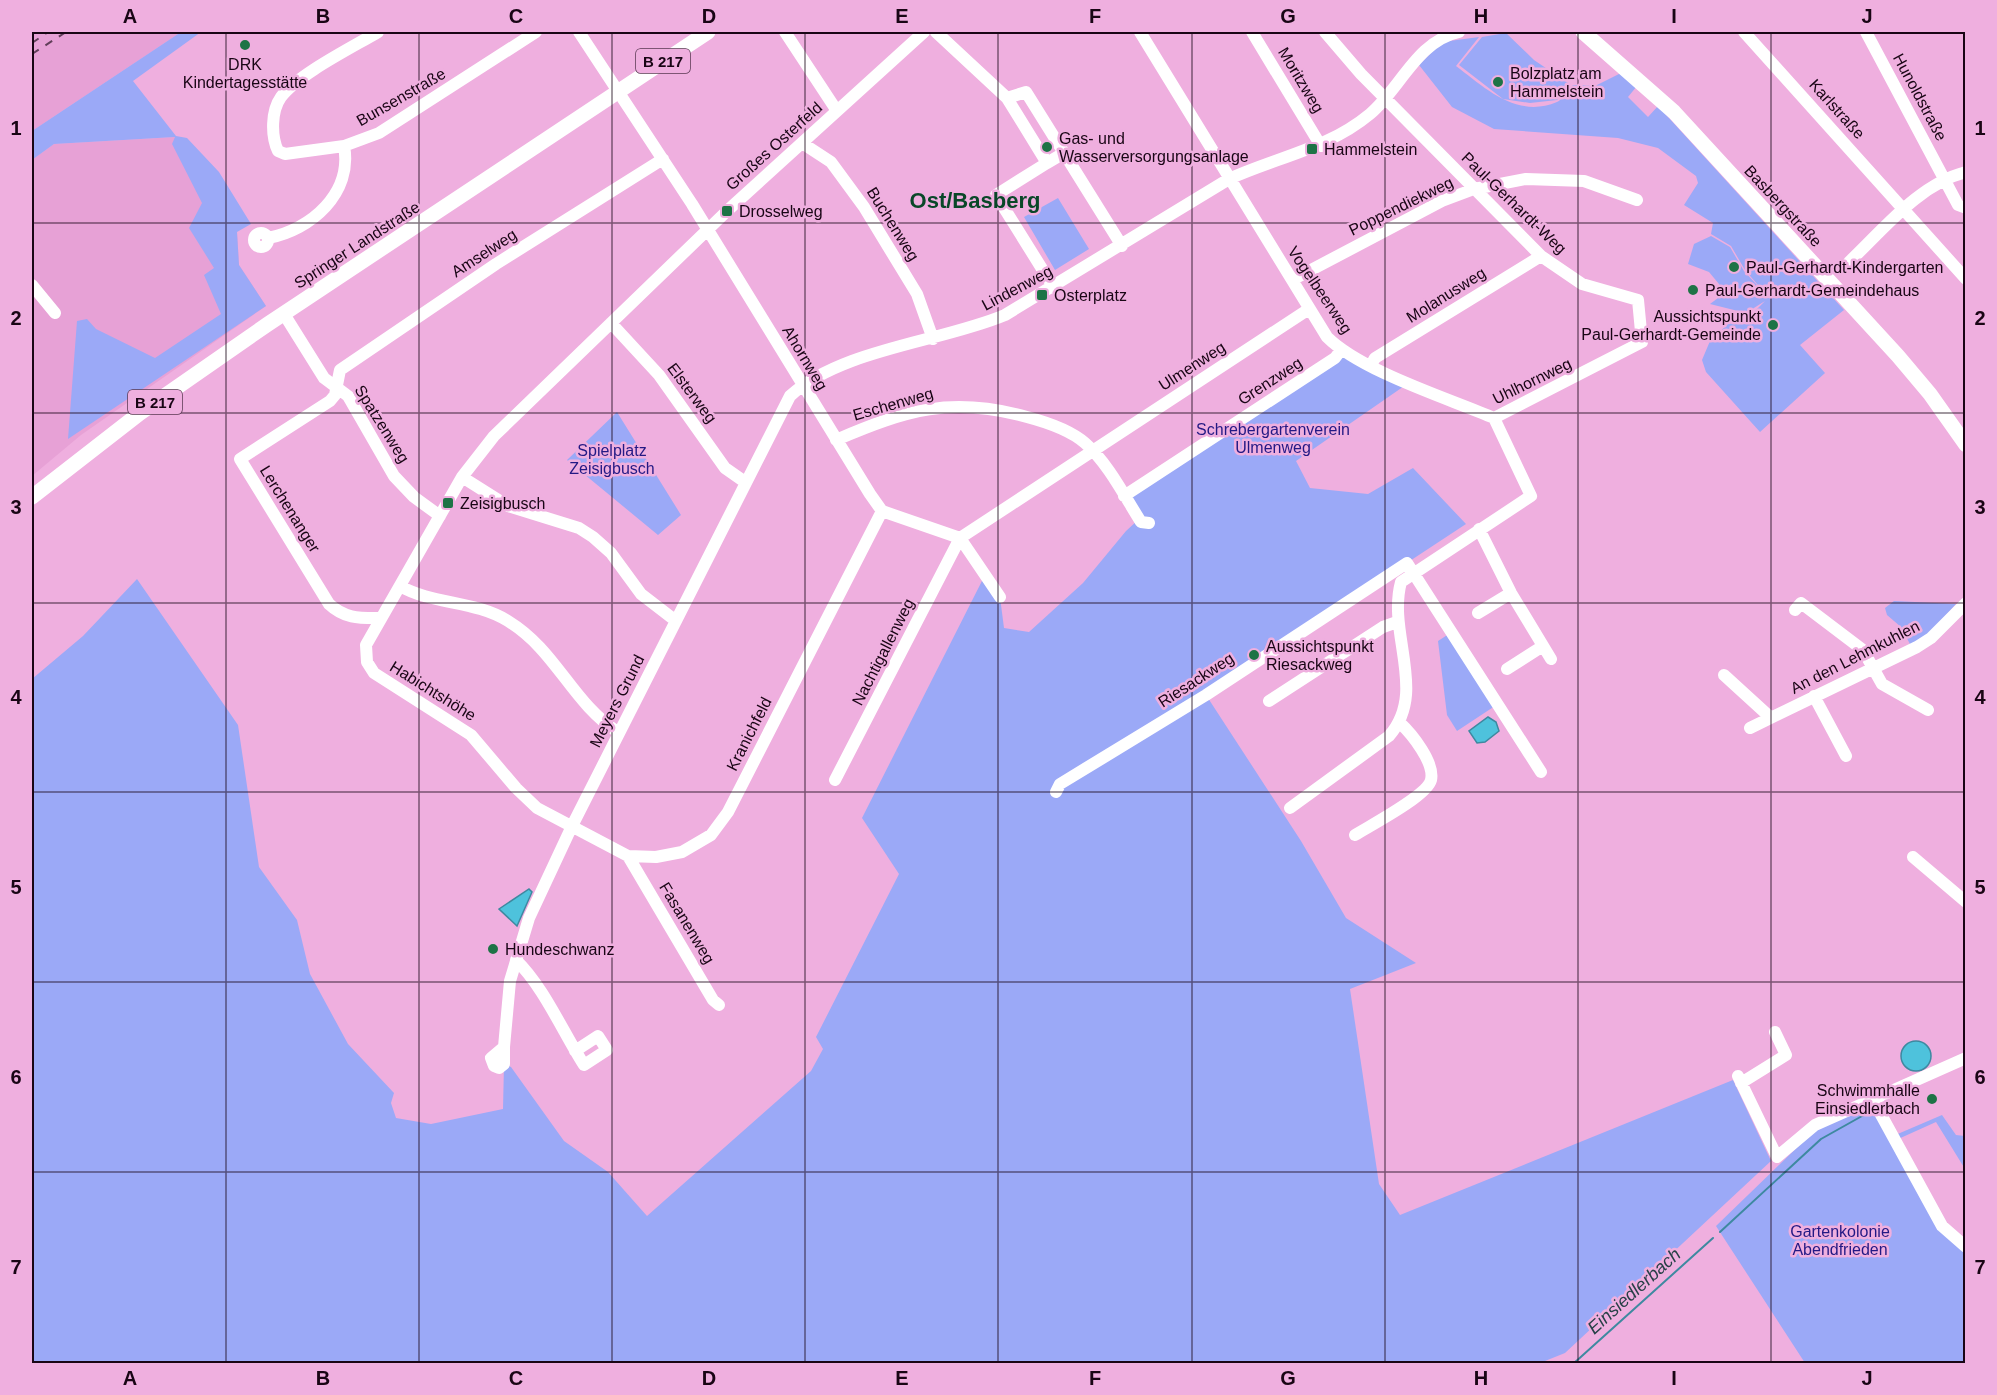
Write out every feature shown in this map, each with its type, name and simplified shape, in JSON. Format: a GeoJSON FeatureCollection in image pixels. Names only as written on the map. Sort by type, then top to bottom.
{"type":"FeatureCollection","features":[{"type":"Feature","properties":{"kind":"main road","name":"Springer Landstraße"},"geometry":{"type":"LineString","coordinates":[[32,497],[140,413],[284,314],[708,32]]}},
{"type":"Feature","properties":{"kind":"main road","name":"Basbergstraße"},"geometry":{"type":"LineString","coordinates":[[1583,32],[1674,112],[1892,349],[1930,394],[1965,445]]}},
{"type":"Feature","properties":{"kind":"street","name":"Bunsenstraße"},"geometry":{"type":"LineString","coordinates":[[378,32],[301,79],[282,95],[275,108],[274,143],[278,151],[285,154],[344,146],[379,133],[536,32]]}},
{"type":"Feature","properties":{"kind":"street","name":"Großes Osterfeld"},"geometry":{"type":"LineString","coordinates":[[784,32],[837,111]]}},
{"type":"Feature","properties":{"kind":"street","name":"Großes Osterfeld"},"geometry":{"type":"LineString","coordinates":[[708,231],[924,32]]}},
{"type":"Feature","properties":{"kind":"street"},"geometry":{"type":"LineString","coordinates":[[936,32],[1007,98],[1047,163]]}},
{"type":"Feature","properties":{"kind":"street","name":"Vogelbeerweg"},"geometry":{"type":"LineString","coordinates":[[1140,32],[1328,337],[1341,350],[1371,365],[1494,418]]}},
{"type":"Feature","properties":{"kind":"street","name":"Moritzweg"},"geometry":{"type":"LineString","coordinates":[[1252,32],[1321,146]]}},
{"type":"Feature","properties":{"kind":"street","name":"Paul-Gerhardt-Weg"},"geometry":{"type":"LineString","coordinates":[[1325,32],[1361,74],[1541,256],[1582,284],[1638,300]]}},
{"type":"Feature","properties":{"kind":"street"},"geometry":{"type":"LineString","coordinates":[[1229,179],[1262,164],[1321,146],[1352,128],[1387,98],[1413,64],[1430,47],[1441,38],[1459,32]]}},
{"type":"Feature","properties":{"kind":"street","name":"Karlstraße"},"geometry":{"type":"LineString","coordinates":[[1744,32],[1965,279]]}},
{"type":"Feature","properties":{"kind":"street","name":"Hunoldstraße"},"geometry":{"type":"LineString","coordinates":[[1866,32],[1959,206],[1965,208]]}},
{"type":"Feature","properties":{"kind":"street","name":"Ahornweg"},"geometry":{"type":"LineString","coordinates":[[582,33],[882,511]]}},
{"type":"Feature","properties":{"kind":"street"},"geometry":{"type":"LineString","coordinates":[[1007,98],[1026,92],[1122,246]]}},
{"type":"Feature","properties":{"kind":"street","name":"Buchenweg"},"geometry":{"type":"LineString","coordinates":[[802,143],[831,162],[864,207],[916,294],[933,339]]}},
{"type":"Feature","properties":{"kind":"street"},"geometry":{"type":"LineString","coordinates":[[268,238],[285,235],[318,215],[333,199],[343,180],[347,162],[344,146]]}},
{"type":"Feature","properties":{"kind":"street"},"geometry":{"type":"LineString","coordinates":[[1054,288],[996,195],[1064,153]]}},
{"type":"Feature","properties":{"kind":"street","name":"Amselweg"},"geometry":{"type":"LineString","coordinates":[[337,387],[340,370],[496,264],[663,159]]}},
{"type":"Feature","properties":{"kind":"street"},"geometry":{"type":"LineString","coordinates":[[1849,262],[1905,210],[1945,178],[1965,172]]}},
{"type":"Feature","properties":{"kind":"street","name":"Lindenweg"},"geometry":{"type":"LineString","coordinates":[[802,385],[834,369],[872,355],[933,339],[1005,315],[1054,288],[1229,179]]}},
{"type":"Feature","properties":{"kind":"street","name":"Poppendiekweg"},"geometry":{"type":"LineString","coordinates":[[1292,280],[1442,201],[1474,189],[1526,179],[1584,182],[1637,200]]}},
{"type":"Feature","properties":{"kind":"street"},"geometry":{"type":"LineString","coordinates":[[619,733],[598,719],[582,702],[552,659],[532,638],[508,621],[474,606],[417,596],[400,586],[462,477],[494,436],[708,231]]}},
{"type":"Feature","properties":{"kind":"street","name":"Molanusweg"},"geometry":{"type":"LineString","coordinates":[[1371,365],[1375,358],[1541,256]]}},
{"type":"Feature","properties":{"kind":"street"},"geometry":{"type":"LineString","coordinates":[[32,285],[55,313]]}},
{"type":"Feature","properties":{"kind":"street","name":"Uhlhornweg"},"geometry":{"type":"LineString","coordinates":[[1494,418],[1642,342],[1638,300]]}},
{"type":"Feature","properties":{"kind":"street","name":"Ulmenweg"},"geometry":{"type":"LineString","coordinates":[[960,538],[1309,309]]}},
{"type":"Feature","properties":{"kind":"street","name":"Spatzenweg"},"geometry":{"type":"LineString","coordinates":[[284,314],[324,378],[348,396],[394,476],[414,497],[440,516]]}},
{"type":"Feature","properties":{"kind":"street","name":"Elsterweg"},"geometry":{"type":"LineString","coordinates":[[611,323],[659,375],[725,468],[745,482]]}},
{"type":"Feature","properties":{"kind":"street","name":"Grenzweg"},"geometry":{"type":"LineString","coordinates":[[1124,496],[1335,358],[1341,350]]}},
{"type":"Feature","properties":{"kind":"street","name":"Meyers Grund"},"geometry":{"type":"LineString","coordinates":[[504,1047],[510,981],[529,918],[572,826],[745,482],[790,396],[802,385]]}},
{"type":"Feature","properties":{"kind":"street","name":"Lerchenanger"},"geometry":{"type":"LineString","coordinates":[[337,387],[330,401],[240,459],[329,604],[338,612],[351,618],[381,618]]}},
{"type":"Feature","properties":{"kind":"street","name":"Eschenweg"},"geometry":{"type":"LineString","coordinates":[[836,440],[873,424],[930,407],[969,406],[1006,411],[1037,419],[1065,430],[1084,442],[1093,451]]}},
{"type":"Feature","properties":{"kind":"street","name":"Riesackweg"},"geometry":{"type":"LineString","coordinates":[[1056,792],[1060,784],[1206,695],[1394,571],[1407,563],[1413,571],[1531,496],[1494,418]]}},
{"type":"Feature","properties":{"kind":"street"},"geometry":{"type":"LineString","coordinates":[[1093,451],[1141,522],[1149,523]]}},
{"type":"Feature","properties":{"kind":"street"},"geometry":{"type":"LineString","coordinates":[[462,477],[508,506],[579,528],[611,554],[641,594],[676,621]]}},
{"type":"Feature","properties":{"kind":"street"},"geometry":{"type":"LineString","coordinates":[[882,511],[960,538],[1000,597]]}},
{"type":"Feature","properties":{"kind":"street","name":"Kranichfeld"},"geometry":{"type":"LineString","coordinates":[[572,826],[628,856],[656,857],[682,852],[711,835],[719,825],[882,511]]}},
{"type":"Feature","properties":{"kind":"street"},"geometry":{"type":"LineString","coordinates":[[1479,529],[1511,593],[1551,659]]}},
{"type":"Feature","properties":{"kind":"street","name":"Nachtigallenweg"},"geometry":{"type":"LineString","coordinates":[[835,780],[960,538]]}},
{"type":"Feature","properties":{"kind":"street"},"geometry":{"type":"LineString","coordinates":[[1290,808],[1389,736],[1400,723],[1407,702],[1407,679],[1397,622],[1397,598],[1401,582],[1413,571],[1541,772]]}},
{"type":"Feature","properties":{"kind":"street","name":"Habichtshöhe"},"geometry":{"type":"LineString","coordinates":[[400,586],[366,645],[365,653],[374,673],[471,735],[516,788],[537,808],[572,826]]}},
{"type":"Feature","properties":{"kind":"street"},"geometry":{"type":"LineString","coordinates":[[1478,613],[1511,593]]}},
{"type":"Feature","properties":{"kind":"street"},"geometry":{"type":"LineString","coordinates":[[1795,610],[1801,603],[1863,650],[1882,684],[1928,710]]}},
{"type":"Feature","properties":{"kind":"street","name":"An den Lehmkuhlen"},"geometry":{"type":"LineString","coordinates":[[1750,728],[1873,670],[1931,638],[1965,603]]}},
{"type":"Feature","properties":{"kind":"street"},"geometry":{"type":"LineString","coordinates":[[1269,701],[1383,627],[1397,622]]}},
{"type":"Feature","properties":{"kind":"street"},"geometry":{"type":"LineString","coordinates":[[1507,669],[1543,646]]}},
{"type":"Feature","properties":{"kind":"street"},"geometry":{"type":"LineString","coordinates":[[1724,675],[1770,717]]}},
{"type":"Feature","properties":{"kind":"street"},"geometry":{"type":"LineString","coordinates":[[1814,696],[1846,756]]}},
{"type":"Feature","properties":{"kind":"street"},"geometry":{"type":"LineString","coordinates":[[1355,835],[1406,803],[1427,787],[1431,780],[1431,770],[1419,743],[1400,723]]}},
{"type":"Feature","properties":{"kind":"street","name":"Fasanenweg"},"geometry":{"type":"LineString","coordinates":[[628,856],[713,1000],[719,1005]]}},
{"type":"Feature","properties":{"kind":"street"},"geometry":{"type":"LineString","coordinates":[[1913,857],[1965,902]]}},
{"type":"Feature","properties":{"kind":"street"},"geometry":{"type":"LineString","coordinates":[[516,960],[532,975],[575,1051]]}},
{"type":"Feature","properties":{"kind":"street"},"geometry":{"type":"LineString","coordinates":[[1775,1032],[1786,1055],[1739,1080],[1777,1157],[1815,1125],[1965,1058]]}},
{"type":"Feature","properties":{"kind":"street"},"geometry":{"type":"LineString","coordinates":[[1873,1100],[1942,1226],[1965,1247]]}},
{"type":"Feature","properties":{"kind":"shaded area"},"geometry":{"type":"Polygon","coordinates":[[[32,32],[181,32],[32,131],[32,32]]]}},
{"type":"Feature","properties":{"kind":"shaded area"},"geometry":{"type":"Polygon","coordinates":[[[176,137],[237,232],[239,265],[266,306],[81,435],[32,476],[32,160],[54,144],[176,137]]]}},
{"type":"Feature","properties":{"kind":"shaded area"},"geometry":{"type":"Polygon","coordinates":[[[1488,717],[1496,722],[1499,731],[1485,742],[1477,743],[1469,731],[1488,717]]]}},
{"type":"Feature","properties":{"kind":"shaded area"},"geometry":{"type":"Polygon","coordinates":[[[529,889],[532,892],[517,926],[499,909],[529,889]]]}},
{"type":"Feature","properties":{"kind":"shaded area"},"geometry":{"type":"Polygon","coordinates":[[[1916,1041],[1926,1046],[1931,1056],[1926,1066],[1916,1071],[1906,1066],[1901,1056],[1906,1046],[1916,1041]]]}},
{"type":"Feature","properties":{"kind":"green space"},"geometry":{"type":"Polygon","coordinates":[[[181,32],[201,32],[133,81],[176,136],[187,138],[219,172],[251,224],[237,232],[239,265],[266,306],[68,439],[77,321],[87,319],[96,329],[155,358],[221,314],[204,275],[214,268],[189,228],[202,203],[172,144],[175,137],[54,144],[32,160],[32,131],[181,32]]]}},
{"type":"Feature","properties":{"kind":"green space","name":"Bolzplatz am Hammelstein"},"geometry":{"type":"Polygon","coordinates":[[[1506,33],[1534,60],[1571,85],[1557,100],[1530,103],[1503,99],[1459,65],[1482,37],[1506,33]]]}},
{"type":"Feature","properties":{"kind":"green space"},"geometry":{"type":"Polygon","coordinates":[[[1479,37],[1456,66],[1490,92],[1515,104],[1528,107],[1557,102],[1573,85],[1595,86],[1621,73],[1637,86],[1628,97],[1648,117],[1658,106],[1844,310],[1800,345],[1825,373],[1760,432],[1706,372],[1702,360],[1710,341],[1728,324],[1744,322],[1765,301],[1746,313],[1710,304],[1718,298],[1719,284],[1709,272],[1688,264],[1694,244],[1711,236],[1730,247],[1744,271],[1769,298],[1745,270],[1731,246],[1711,234],[1713,223],[1684,205],[1698,183],[1696,176],[1658,148],[1618,138],[1494,129],[1452,107],[1419,65],[1442,42],[1479,37]]]}},
{"type":"Feature","properties":{"kind":"green space"},"geometry":{"type":"Polygon","coordinates":[[[1058,198],[1089,249],[1055,270],[1024,217],[1058,198]]]}},
{"type":"Feature","properties":{"kind":"green space","name":"Schrebergartenverein Ulmenweg"},"geometry":{"type":"Polygon","coordinates":[[[1341,350],[1410,382],[1296,461],[1310,488],[1368,494],[1413,468],[1466,524],[1206,695],[1301,841],[1346,918],[1416,963],[1350,989],[1379,1184],[1400,1215],[1733,1080],[1771,1161],[1565,1353],[1540,1363],[32,1364],[32,679],[83,636],[137,579],[238,725],[259,867],[297,920],[310,974],[348,1044],[394,1093],[391,1103],[396,1118],[431,1124],[503,1109],[504,1064],[511,1067],[564,1141],[608,1172],[647,1216],[811,1071],[823,1049],[816,1037],[899,874],[862,818],[986,573],[1000,597],[1004,628],[1029,632],[1083,583],[1126,531],[1139,519],[1124,496],[1341,350]]]}},
{"type":"Feature","properties":{"kind":"green space","name":"Spielplatz Zeisigbusch"},"geometry":{"type":"Polygon","coordinates":[[[617,412],[681,515],[658,535],[567,460],[617,412]]]}},
{"type":"Feature","properties":{"kind":"green space"},"geometry":{"type":"Polygon","coordinates":[[[1894,601],[1956,604],[1927,636],[1911,646],[1901,627],[1887,615],[1885,608],[1894,601]]]}},
{"type":"Feature","properties":{"kind":"green space"},"geometry":{"type":"Polygon","coordinates":[[[1452,632],[1498,704],[1457,731],[1447,715],[1438,641],[1452,632]]]}},
{"type":"Feature","properties":{"kind":"green space","name":"Gartenkolonie Abendfrieden"},"geometry":{"type":"Polygon","coordinates":[[[1867,1106],[1882,1117],[1893,1136],[1942,1115],[1956,1135],[1965,1136],[1965,1169],[1936,1122],[1896,1140],[1942,1226],[1965,1247],[1965,1363],[1805,1363],[1716,1226],[1813,1132],[1867,1106]]]}},
{"type":"Feature","properties":{"kind":"waterway","name":"Einsiedlerbach"},"geometry":{"type":"LineString","coordinates":[[1720,1232],[1821,1139],[1871,1111]]}},
{"type":"Feature","properties":{"kind":"waterway","name":"Einsiedlerbach"},"geometry":{"type":"LineString","coordinates":[[1573,1364],[1713,1238]]}},
{"type":"Feature","properties":{"kind":"railway"},"geometry":{"type":"LineString","coordinates":[[32,43],[48,32]]}},
{"type":"Feature","properties":{"kind":"railway"},"geometry":{"type":"LineString","coordinates":[[32,54],[66,32]]}},
{"type":"Feature","properties":{"kind":"place","name":"DRK Kindertagesstätte"},"geometry":{"type":"Point","coordinates":[245,45]}},
{"type":"Feature","properties":{"kind":"place","name":"Bolzplatz am Hammelstein"},"geometry":{"type":"Point","coordinates":[1498,82]}},
{"type":"Feature","properties":{"kind":"place","name":"Gas- und Wasserversorgungsanlage"},"geometry":{"type":"Point","coordinates":[1047,147]}},
{"type":"Feature","properties":{"kind":"place","name":"Hammelstein"},"geometry":{"type":"Point","coordinates":[1312,149]}},
{"type":"Feature","properties":{"kind":"place","name":"Drosselweg"},"geometry":{"type":"Point","coordinates":[727,211]}},
{"type":"Feature","properties":{"kind":"place","name":"Paul-Gerhardt-Kindergarten"},"geometry":{"type":"Point","coordinates":[1734,267]}},
{"type":"Feature","properties":{"kind":"place","name":"Paul-Gerhardt-Gemeindehaus"},"geometry":{"type":"Point","coordinates":[1693,290]}},
{"type":"Feature","properties":{"kind":"place","name":"Osterplatz"},"geometry":{"type":"Point","coordinates":[1042,295]}},
{"type":"Feature","properties":{"kind":"place","name":"Aussichtspunkt Paul-Gerhardt-Gemeinde"},"geometry":{"type":"Point","coordinates":[1773,325]}},
{"type":"Feature","properties":{"kind":"place","name":"Zeisigbusch"},"geometry":{"type":"Point","coordinates":[448,503]}},
{"type":"Feature","properties":{"kind":"place","name":"Aussichtspunkt Riesackweg"},"geometry":{"type":"Point","coordinates":[1254,655]}},
{"type":"Feature","properties":{"kind":"place","name":"Hundeschwanz"},"geometry":{"type":"Point","coordinates":[493,949]}},
{"type":"Feature","properties":{"kind":"place","name":"Schwimmhalle Einsiedlerbach"},"geometry":{"type":"Point","coordinates":[1932,1099]}},
{"type":"Feature","properties":{"kind":"district","name":"Ost/Basberg"},"geometry":{"type":"Point","coordinates":[975,200]}}]}
